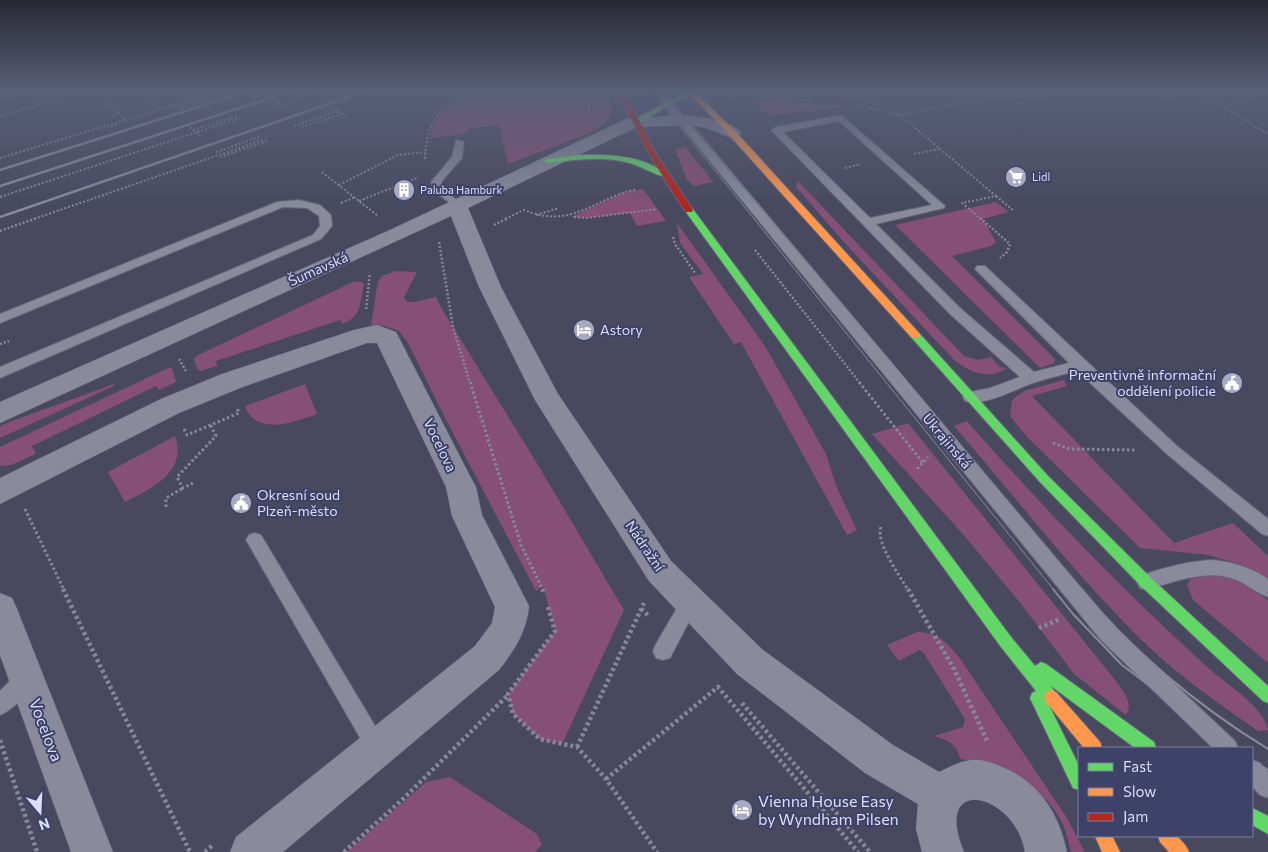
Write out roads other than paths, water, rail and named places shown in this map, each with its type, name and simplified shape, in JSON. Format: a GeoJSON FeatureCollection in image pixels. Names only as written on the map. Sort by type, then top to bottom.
{"type":"FeatureCollection","features":[{"type":"Feature","properties":{"kind":"main road"},"geometry":{"type":"LineString","coordinates":[[638,129],[662,174],[1006,642],[1093,747]]}},
{"type":"Feature","properties":{"kind":"main road"},"geometry":{"type":"LineString","coordinates":[[728,129],[1044,479],[1146,582],[1268,696]]}},
{"type":"Feature","properties":{"kind":"main road"},"geometry":{"type":"LineString","coordinates":[[548,161],[594,156],[628,157],[646,164],[662,174]]}},
{"type":"Feature","properties":{"kind":"main road"},"geometry":{"type":"LineString","coordinates":[[1006,642],[1147,747]]}},
{"type":"Feature","properties":{"kind":"main road"},"geometry":{"type":"LineString","coordinates":[[1006,642],[1065,751],[1078,780]]}},
{"type":"Feature","properties":{"kind":"main road"},"geometry":{"type":"LineString","coordinates":[[1253,817],[1268,826]]}},
{"type":"Feature","properties":{"kind":"main road"},"geometry":{"type":"LineString","coordinates":[[1104,837],[1111,852]]}},
{"type":"Feature","properties":{"kind":"main road"},"geometry":{"type":"LineString","coordinates":[[1167,837],[1180,852]]}},
{"type":"Feature","properties":{"kind":"street","name":"Šumavská"},"geometry":{"type":"LineString","coordinates":[[0,413],[457,205],[619,129]]}},
{"type":"Feature","properties":{"kind":"street"},"geometry":{"type":"LineString","coordinates":[[722,129],[732,133]]}},
{"type":"Feature","properties":{"kind":"street","name":"Nádražní"},"geometry":{"type":"LineString","coordinates":[[457,205],[490,287],[548,400],[660,570],[750,662],[879,759],[942,795]]}},
{"type":"Feature","properties":{"kind":"street","name":"Vocelova"},"geometry":{"type":"LineString","coordinates":[[12,499],[170,406],[231,381],[377,333],[383,335],[392,347],[461,487],[467,516],[512,606],[512,619],[506,633],[488,658],[251,852]]}},
{"type":"Feature","properties":{"kind":"street","name":"Vocelova"},"geometry":{"type":"LineString","coordinates":[[0,609],[92,852]]}},
{"type":"Feature","properties":{"kind":"street"},"geometry":{"type":"LineString","coordinates":[[943,852],[935,825],[936,809],[942,795],[953,784],[969,779],[987,780],[1006,788],[1023,802],[1036,821],[1045,842],[1046,852]]}},
{"type":"Feature","properties":{"kind":"lane","name":"Ukrajinská"},"geometry":{"type":"LineString","coordinates":[[687,129],[1108,634],[1227,747]]}},
{"type":"Feature","properties":{"kind":"lane"},"geometry":{"type":"LineString","coordinates":[[783,129],[776,130],[955,311],[1031,378]]}},
{"type":"Feature","properties":{"kind":"lane"},"geometry":{"type":"LineString","coordinates":[[853,129],[940,206],[868,222]]}},
{"type":"Feature","properties":{"kind":"lane"},"geometry":{"type":"LineString","coordinates":[[457,205],[439,190],[436,182],[457,158],[459,142]]}},
{"type":"Feature","properties":{"kind":"lane"},"geometry":{"type":"LineString","coordinates":[[0,319],[281,204],[314,206],[325,215],[326,226],[317,237],[0,373]]}},
{"type":"Feature","properties":{"kind":"lane"},"geometry":{"type":"LineString","coordinates":[[981,268],[1080,365],[1172,450],[1268,529]]}},
{"type":"Feature","properties":{"kind":"lane"},"geometry":{"type":"LineString","coordinates":[[970,397],[992,393],[1031,378],[1080,365]]}},
{"type":"Feature","properties":{"kind":"lane"},"geometry":{"type":"LineString","coordinates":[[255,540],[378,749]]}},
{"type":"Feature","properties":{"kind":"lane"},"geometry":{"type":"LineString","coordinates":[[1146,582],[1214,566],[1233,569],[1246,574],[1268,589]]}},
{"type":"Feature","properties":{"kind":"lane"},"geometry":{"type":"LineString","coordinates":[[667,643],[690,602]]}},
{"type":"Feature","properties":{"kind":"lane"},"geometry":{"type":"LineString","coordinates":[[0,705],[26,679]]}},
{"type":"Feature","properties":{"kind":"lane"},"geometry":{"type":"LineString","coordinates":[[1253,772],[1268,786]]}},
{"type":"Feature","properties":{"kind":"tram line"},"geometry":{"type":"LineString","coordinates":[[681,129],[1054,590]]}},
{"type":"Feature","properties":{"kind":"tram line"},"geometry":{"type":"LineString","coordinates":[[695,129],[1082,590]]}},
{"type":"Feature","properties":{"kind":"tram line"},"geometry":{"type":"LineString","coordinates":[[1053,589],[1073,614],[1122,665],[1231,747]]}},
{"type":"Feature","properties":{"kind":"tram line"},"geometry":{"type":"LineString","coordinates":[[1081,589],[1122,635],[1168,676],[1217,715],[1268,749]]}},
{"type":"Feature","properties":{"kind":"tram line"},"geometry":{"type":"LineString","coordinates":[[1253,762],[1268,770]]}},
{"type":"Feature","properties":{"kind":"railway"},"geometry":{"type":"LineString","coordinates":[[0,170],[130,129]]}},
{"type":"Feature","properties":{"kind":"railway"},"geometry":{"type":"LineString","coordinates":[[0,186],[176,129]]}},
{"type":"Feature","properties":{"kind":"railway"},"geometry":{"type":"LineString","coordinates":[[0,217],[256,129]]}},
{"type":"Feature","properties":{"kind":"place","name":"Lidl"},"geometry":{"type":"Point","coordinates":[1016,177]}},
{"type":"Feature","properties":{"kind":"place","name":"Paluba Hamburk"},"geometry":{"type":"Point","coordinates":[404,190]}},
{"type":"Feature","properties":{"kind":"place","name":"Astory"},"geometry":{"type":"Point","coordinates":[584,330]}},
{"type":"Feature","properties":{"kind":"place","name":"Preventivně informační oddělení policie"},"geometry":{"type":"Point","coordinates":[1232,383]}},
{"type":"Feature","properties":{"kind":"place","name":"Okresní soud Plzeň-město"},"geometry":{"type":"Point","coordinates":[241,503]}},
{"type":"Feature","properties":{"kind":"place","name":"Vienna House Easy by Wyndham Pilsen"},"geometry":{"type":"Point","coordinates":[742,810]}}]}
